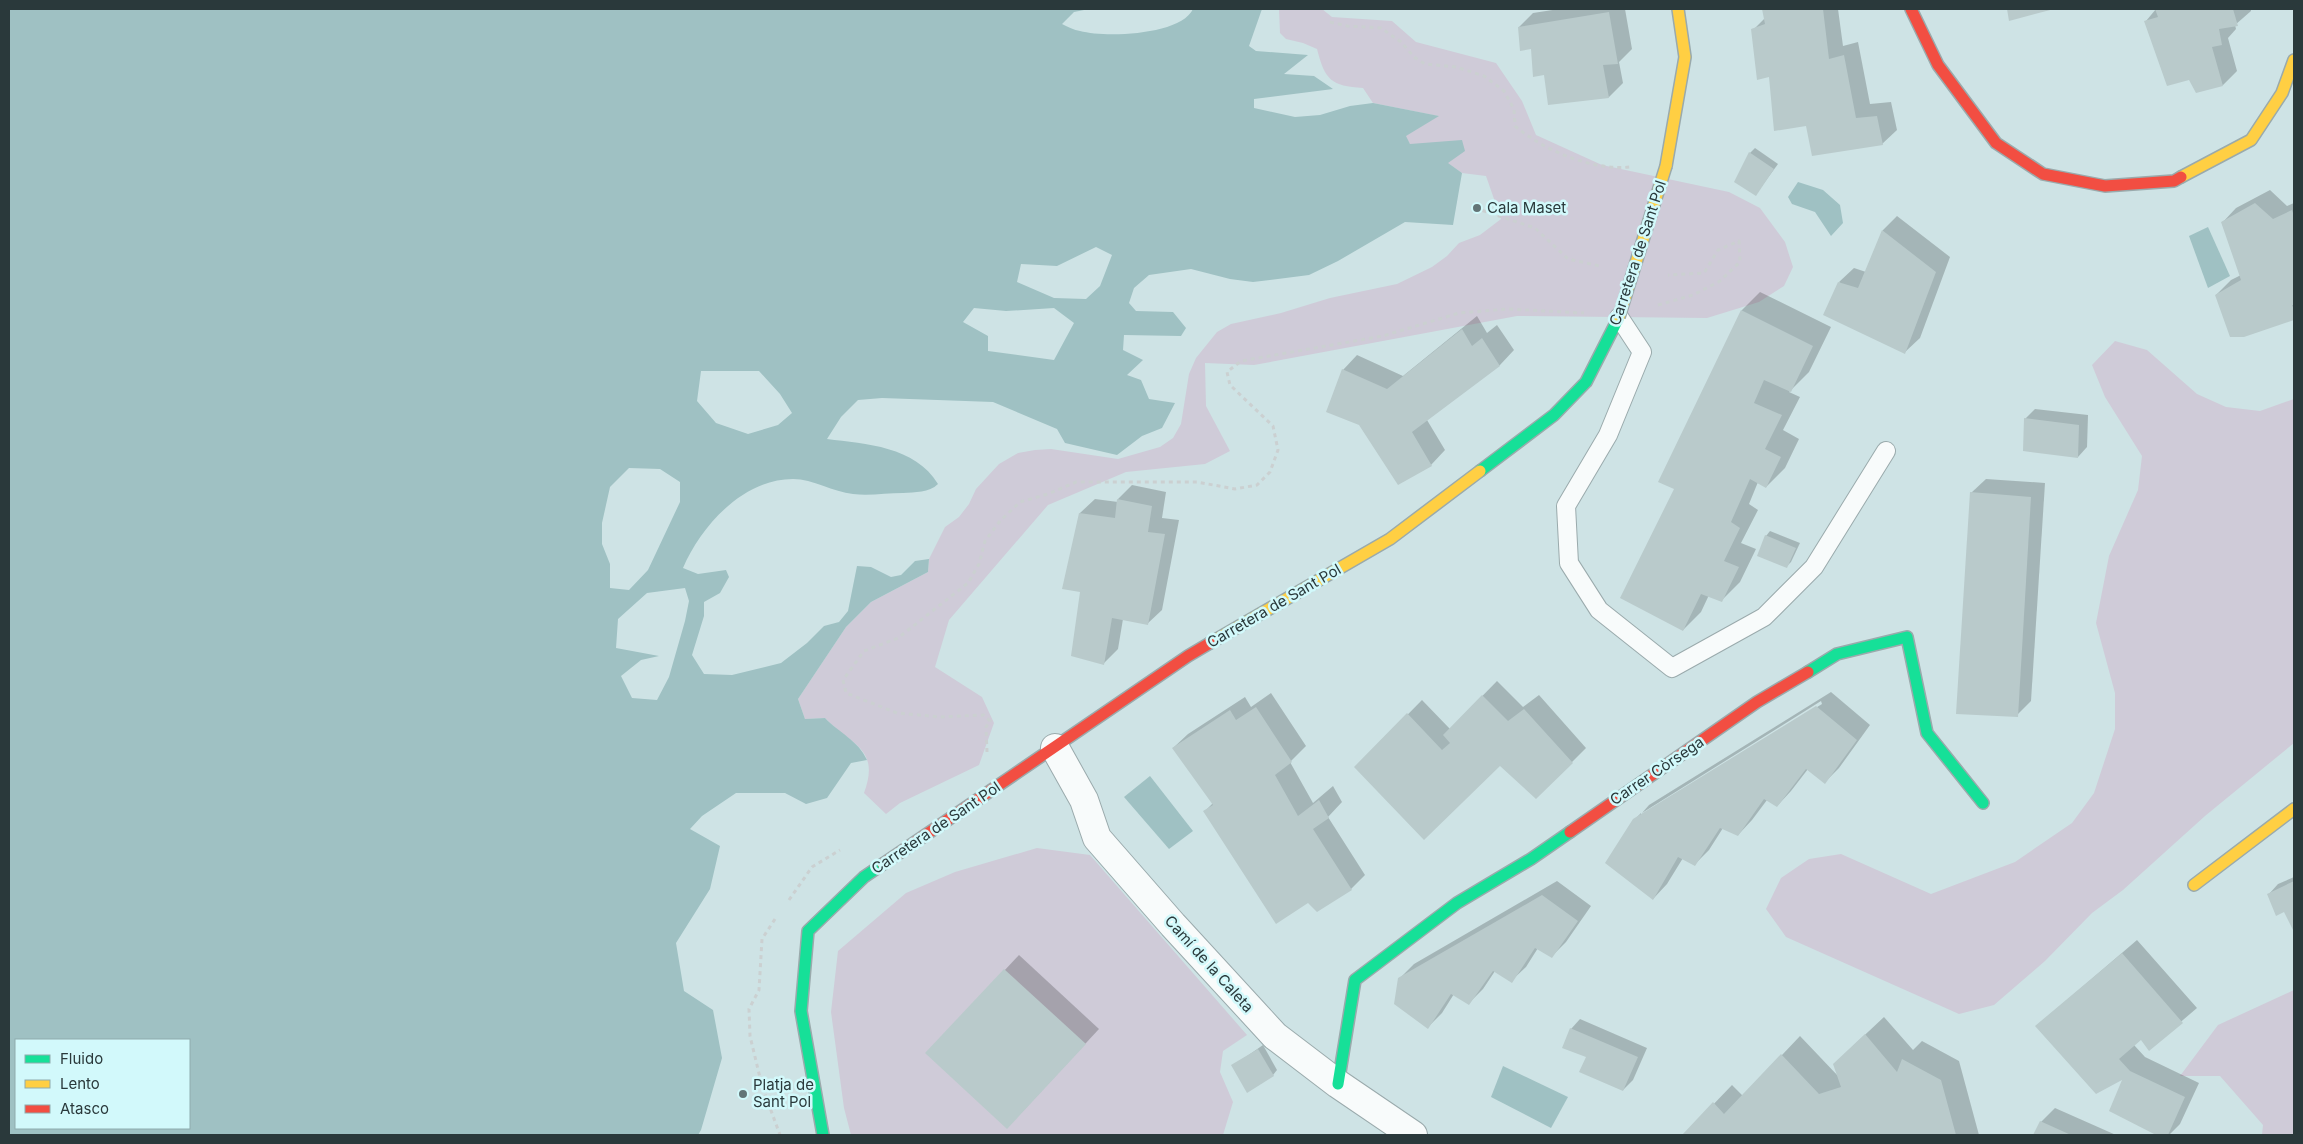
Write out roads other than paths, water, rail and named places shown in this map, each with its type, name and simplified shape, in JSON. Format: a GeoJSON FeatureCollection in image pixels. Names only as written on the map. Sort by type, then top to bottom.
{"type":"FeatureCollection","features":[{"type":"Feature","properties":{"kind":"street","name":"Carretera de Sant Pol"},"geometry":{"type":"LineString","coordinates":[[823,1135],[801,1011],[808,931],[864,877],[1188,656],[1390,539],[1554,415],[1586,382],[1619,317],[1666,166],[1685,57],[1678,9]]}},
{"type":"Feature","properties":{"kind":"street"},"geometry":{"type":"LineString","coordinates":[[1911,9],[1938,65],[1996,143],[2044,174],[2105,186],[2174,181],[2251,140],[2282,93],[2294,60]]}},
{"type":"Feature","properties":{"kind":"street","name":"Carrer Còrsega"},"geometry":{"type":"LineString","coordinates":[[1338,1084],[1355,980],[1457,903],[1531,859],[1757,702],[1837,654],[1907,637],[1927,732],[1983,803]]}},
{"type":"Feature","properties":{"kind":"street","name":"Camí de la Caleta"},"geometry":{"type":"LineString","coordinates":[[1055,748],[1084,800],[1097,838],[1173,926],[1275,1036],[1338,1084],[1413,1135]]}},
{"type":"Feature","properties":{"kind":"street"},"geometry":{"type":"LineString","coordinates":[[2194,885],[2294,809]]}},
{"type":"Feature","properties":{"kind":"lane"},"geometry":{"type":"LineString","coordinates":[[1619,317],[1642,352],[1608,435],[1566,506],[1569,563],[1600,610],[1672,668],[1764,617],[1814,567],[1886,451]]}},
{"type":"Feature","properties":{"kind":"water"},"geometry":{"type":"Polygon","coordinates":[[[9,9],[1089,9],[1074,12],[1062,24],[1078,31],[1124,34],[1159,29],[1174,24],[1186,18],[1193,9],[1262,9],[1249,46],[1256,51],[1308,55],[1284,74],[1314,76],[1333,89],[1254,99],[1254,108],[1295,117],[1320,115],[1350,106],[1373,103],[1439,116],[1406,136],[1410,144],[1462,140],[1465,151],[1448,163],[1462,173],[1453,225],[1405,222],[1338,261],[1309,275],[1253,282],[1230,279],[1191,269],[1149,275],[1134,288],[1129,303],[1136,311],[1173,312],[1186,328],[1181,336],[1124,335],[1123,350],[1143,360],[1127,375],[1141,380],[1149,399],[1175,403],[1162,428],[1142,436],[1117,455],[1065,443],[1057,429],[993,402],[882,398],[858,400],[841,417],[827,439],[873,445],[903,454],[928,471],[938,484],[922,492],[865,495],[846,493],[800,480],[775,481],[757,487],[741,496],[713,521],[701,536],[683,568],[698,574],[726,570],[729,577],[720,593],[704,602],[704,616],[692,655],[704,674],[732,675],[781,663],[807,643],[824,626],[839,622],[848,611],[857,566],[871,567],[891,577],[901,575],[915,561],[929,559],[928,572],[871,602],[846,627],[798,699],[805,719],[825,718],[859,747],[867,760],[851,763],[827,798],[806,804],[785,793],[736,793],[702,816],[690,829],[720,846],[710,889],[676,943],[684,991],[713,1010],[722,1058],[698,1135],[9,1135],[9,9]],[[1096,247],[1057,266],[1021,264],[1017,282],[1054,298],[1086,299],[1100,286],[1112,255],[1096,247]],[[974,308],[963,322],[988,336],[988,351],[1054,360],[1074,323],[1054,308],[1006,311],[974,308]],[[701,371],[697,401],[716,423],[748,434],[778,425],[792,413],[780,394],[759,371],[701,371]],[[629,468],[610,487],[602,523],[602,544],[610,564],[610,588],[629,590],[648,570],[680,502],[680,482],[660,469],[629,468]],[[685,588],[647,593],[618,619],[616,648],[659,656],[641,660],[621,676],[632,698],[657,700],[669,677],[689,601],[685,588]]]}},
{"type":"Feature","properties":{"kind":"water"},"geometry":{"type":"Polygon","coordinates":[[[1798,182],[1823,190],[1840,205],[1843,223],[1831,236],[1815,212],[1792,204],[1788,197],[1798,182]]]}},
{"type":"Feature","properties":{"kind":"water"},"geometry":{"type":"Polygon","coordinates":[[[2208,227],[2230,276],[2208,288],[2189,236],[2208,227]]]}},
{"type":"Feature","properties":{"kind":"water"},"geometry":{"type":"Polygon","coordinates":[[[1150,776],[1193,831],[1169,849],[1124,797],[1150,776]]]}},
{"type":"Feature","properties":{"kind":"water"},"geometry":{"type":"Polygon","coordinates":[[[1503,1066],[1568,1097],[1551,1128],[1491,1097],[1503,1066]]]}},
{"type":"Feature","properties":{"kind":"place","name":"Cala Maset"},"geometry":{"type":"Point","coordinates":[1477,208]}},
{"type":"Feature","properties":{"kind":"place","name":"Platja de Sant Pol"},"geometry":{"type":"Point","coordinates":[743,1094]}}]}
